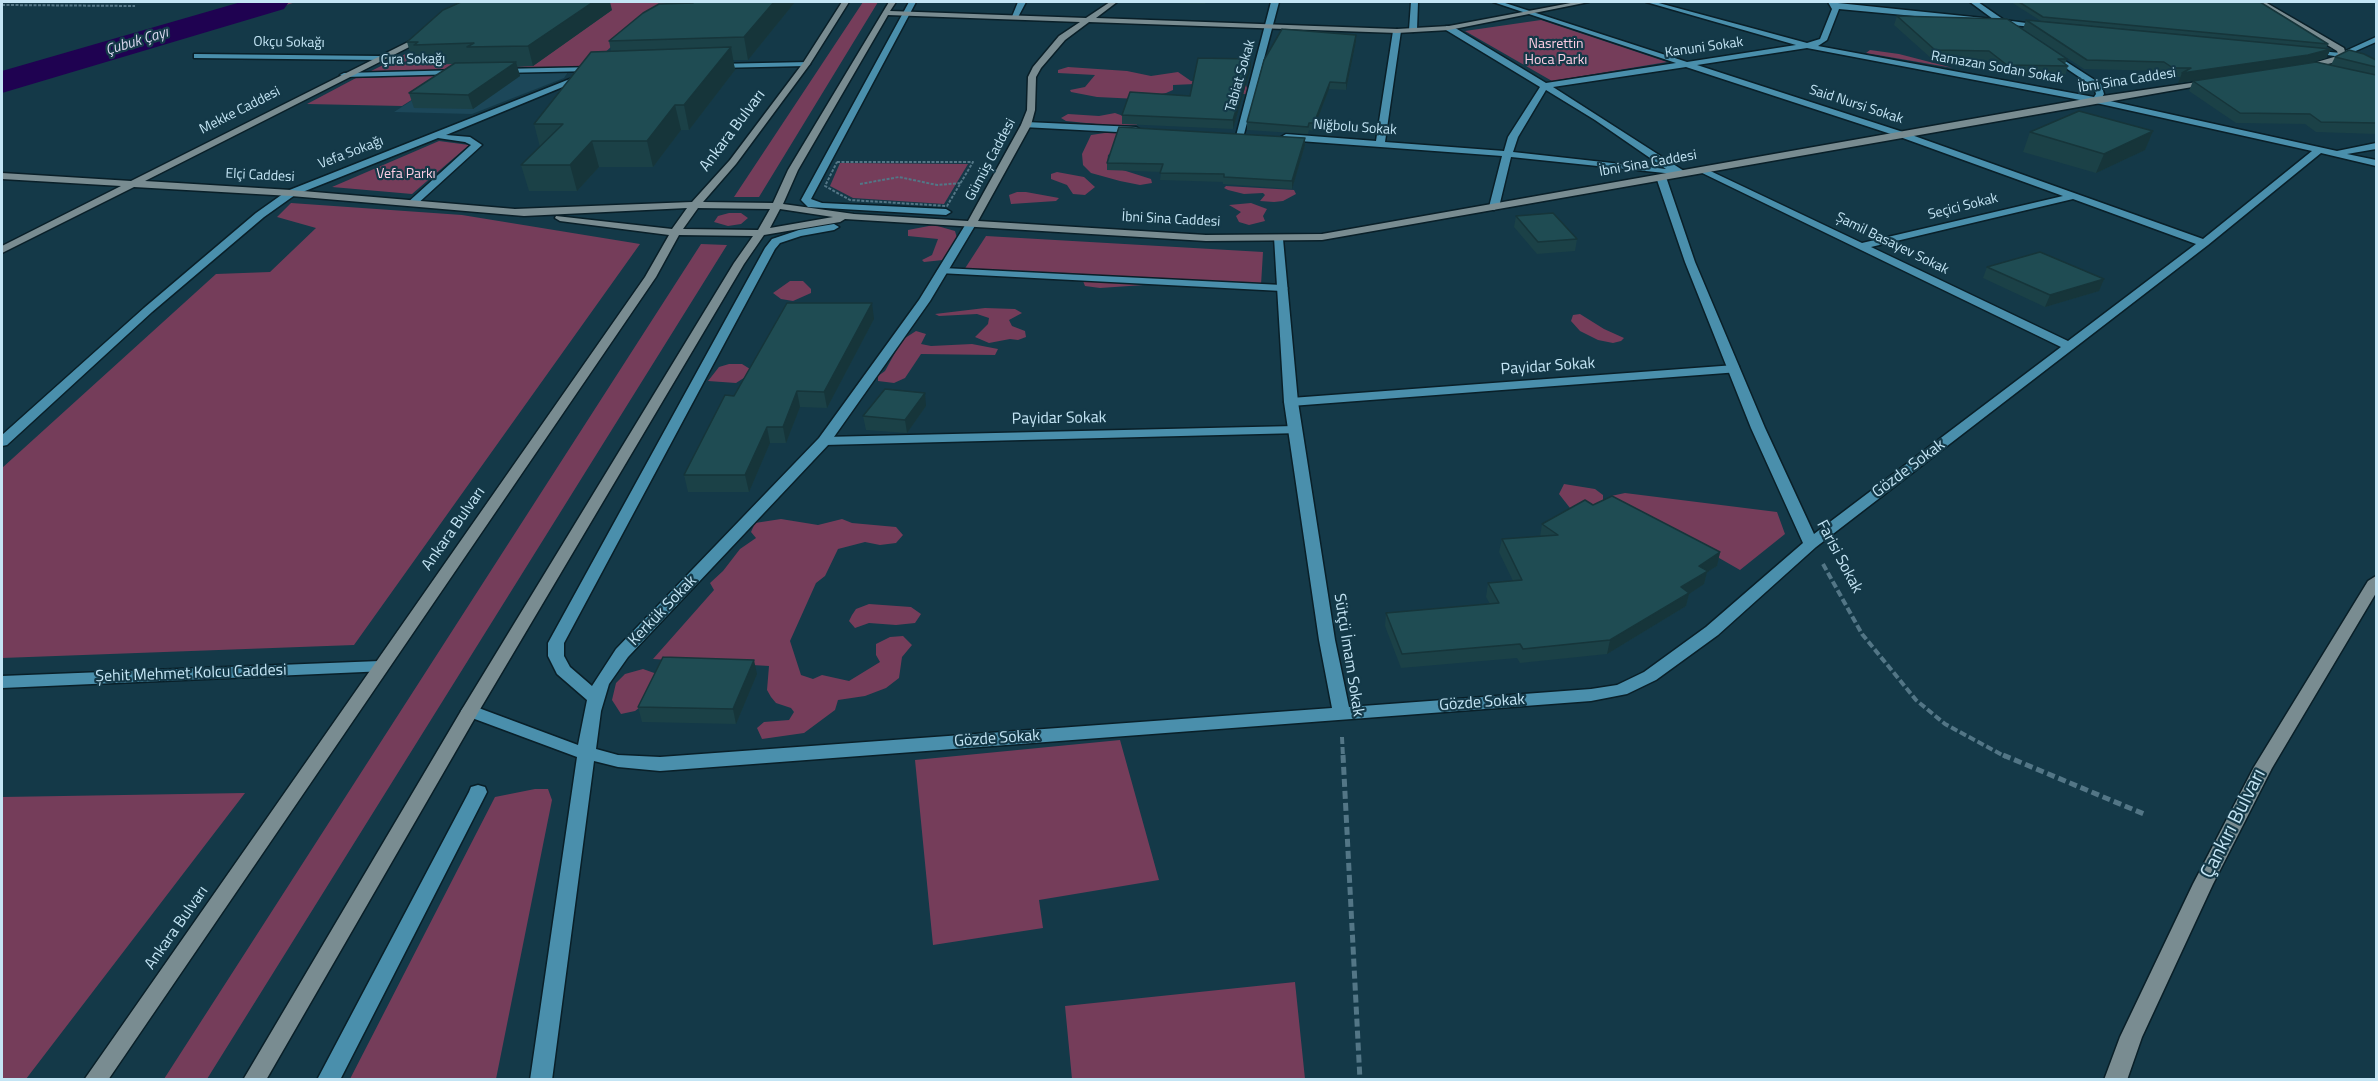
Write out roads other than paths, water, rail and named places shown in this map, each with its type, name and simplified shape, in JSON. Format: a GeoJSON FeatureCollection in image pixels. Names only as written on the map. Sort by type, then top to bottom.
{"type":"FeatureCollection","features":[{"type":"Feature","properties":{"kind":"street","name":"Ankara Bulvarı"},"geometry":{"type":"LineString","coordinates":[[95,1080],[650,277],[674,232],[733,162],[806,64],[845,2]]}},
{"type":"Feature","properties":{"kind":"street"},"geometry":{"type":"LineString","coordinates":[[912,2],[806,200],[822,206],[946,212]]}},
{"type":"Feature","properties":{"kind":"street"},"geometry":{"type":"LineString","coordinates":[[1014,18],[1022,2]]}},
{"type":"Feature","properties":{"kind":"street","name":"Gümüş Caddesi"},"geometry":{"type":"LineString","coordinates":[[971,224],[1026,125],[1030,110],[1032,77],[1038,67],[1062,38],[1114,2]]}},
{"type":"Feature","properties":{"kind":"street","name":"Tabiat Sokak"},"geometry":{"type":"LineString","coordinates":[[1239,134],[1275,2]]}},
{"type":"Feature","properties":{"kind":"street"},"geometry":{"type":"LineString","coordinates":[[1413,30],[1414,2]]}},
{"type":"Feature","properties":{"kind":"street","name":"Said Nursi Sokak"},"geometry":{"type":"LineString","coordinates":[[1496,2],[1903,135],[2204,243]]}},
{"type":"Feature","properties":{"kind":"street"},"geometry":{"type":"LineString","coordinates":[[254,1080],[470,711],[739,263],[779,206],[793,170],[889,7],[905,14],[1396,31],[1449,28],[1585,2]]}},
{"type":"Feature","properties":{"kind":"street","name":"Ramazan Sodan Sokak"},"geometry":{"type":"LineString","coordinates":[[1649,2],[1809,46],[2096,100],[2376,163]]}},
{"type":"Feature","properties":{"kind":"street"},"geometry":{"type":"LineString","coordinates":[[1974,2],[2022,35]]}},
{"type":"Feature","properties":{"kind":"street"},"geometry":{"type":"LineString","coordinates":[[2261,2],[2334,44],[2342,55]]}},
{"type":"Feature","properties":{"kind":"street"},"geometry":{"type":"LineString","coordinates":[[1809,46],[1822,40],[1836,9],[1833,4]]}},
{"type":"Feature","properties":{"kind":"street"},"geometry":{"type":"LineString","coordinates":[[1833,4],[2049,26]]}},
{"type":"Feature","properties":{"kind":"street"},"geometry":{"type":"LineString","coordinates":[[1449,28],[1545,86],[1681,174]]}},
{"type":"Feature","properties":{"kind":"street"},"geometry":{"type":"LineString","coordinates":[[1380,144],[1396,31]]}},
{"type":"Feature","properties":{"kind":"street","name":"Mekke Caddesi"},"geometry":{"type":"LineString","coordinates":[[2,250],[432,32]]}},
{"type":"Feature","properties":{"kind":"street"},"geometry":{"type":"LineString","coordinates":[[2293,71],[2313,67],[2376,39]]}},
{"type":"Feature","properties":{"kind":"street","name":"Kanuni Sokak"},"geometry":{"type":"LineString","coordinates":[[1545,86],[1809,46]]}},
{"type":"Feature","properties":{"kind":"street"},"geometry":{"type":"LineString","coordinates":[[2042,48],[2098,86],[2100,94],[2096,100]]}},
{"type":"Feature","properties":{"kind":"street"},"geometry":{"type":"LineString","coordinates":[[2295,50],[2342,55]]}},
{"type":"Feature","properties":{"kind":"street","name":"Okçu Sokağı"},"geometry":{"type":"LineString","coordinates":[[197,56],[380,58]]}},
{"type":"Feature","properties":{"kind":"street"},"geometry":{"type":"LineString","coordinates":[[703,67],[806,64]]}},
{"type":"Feature","properties":{"kind":"street"},"geometry":{"type":"LineString","coordinates":[[2313,67],[2334,72]]}},
{"type":"Feature","properties":{"kind":"street","name":"Vefa Sokağı"},"geometry":{"type":"LineString","coordinates":[[2,442],[148,310],[260,215],[291,193],[599,69],[495,71]]}},
{"type":"Feature","properties":{"kind":"street","name":"Çıra Sokağı"},"geometry":{"type":"LineString","coordinates":[[344,75],[471,72]]}},
{"type":"Feature","properties":{"kind":"street","name":"İbni Sina Caddesi"},"geometry":{"type":"LineString","coordinates":[[695,205],[779,206],[854,217],[1206,238],[1322,237],[2096,100],[2223,81]]}},
{"type":"Feature","properties":{"kind":"street"},"geometry":{"type":"LineString","coordinates":[[1494,207],[1513,137],[1545,86]]}},
{"type":"Feature","properties":{"kind":"street"},"geometry":{"type":"LineString","coordinates":[[1026,125],[1144,130]]}},
{"type":"Feature","properties":{"kind":"street"},"geometry":{"type":"LineString","coordinates":[[1227,134],[1250,135]]}},
{"type":"Feature","properties":{"kind":"street"},"geometry":{"type":"LineString","coordinates":[[411,204],[477,145],[467,139],[437,136]]}},
{"type":"Feature","properties":{"kind":"street","name":"Niğbolu Sokak"},"geometry":{"type":"LineString","coordinates":[[1272,136],[1507,154],[1681,174]]}},
{"type":"Feature","properties":{"kind":"street"},"geometry":{"type":"LineString","coordinates":[[2327,152],[2376,146]]}},
{"type":"Feature","properties":{"kind":"street","name":"Gözde Sokak"},"geometry":{"type":"LineString","coordinates":[[470,711],[566,748],[618,761],[670,764],[1591,695],[1621,690],[1650,676],[1712,632],[1811,544],[2204,243],[2327,152]]}},
{"type":"Feature","properties":{"kind":"street","name":"Şamil Basayev Sokak"},"geometry":{"type":"LineString","coordinates":[[1701,170],[2069,346]]}},
{"type":"Feature","properties":{"kind":"street","name":"Elçi Caddesi"},"geometry":{"type":"LineString","coordinates":[[2,176],[291,193],[516,212],[674,232]]}},
{"type":"Feature","properties":{"kind":"street","name":"Farisi Sokak"},"geometry":{"type":"LineString","coordinates":[[1661,177],[1690,262],[1758,428],[1811,544]]}},
{"type":"Feature","properties":{"kind":"street","name":"Seçici Sokak"},"geometry":{"type":"LineString","coordinates":[[1863,246],[2070,196]]}},
{"type":"Feature","properties":{"kind":"street","name":"Elçi Caddesi"},"geometry":{"type":"LineString","coordinates":[[516,212],[695,205]]}},
{"type":"Feature","properties":{"kind":"street","name":"İbni Sina Caddesi"},"geometry":{"type":"LineString","coordinates":[[674,232],[760,233],[854,217]]}},
{"type":"Feature","properties":{"kind":"street","name":"Kerkük Sokak"},"geometry":{"type":"LineString","coordinates":[[541,1080],[587,753],[601,683],[622,653],[824,441],[877,369],[943,271],[971,224]]}},
{"type":"Feature","properties":{"kind":"street"},"geometry":{"type":"LineString","coordinates":[[596,699],[563,670],[555,656],[556,642],[770,248],[776,242],[799,233],[834,227]]}},
{"type":"Feature","properties":{"kind":"street","name":"Sütçü İmam Sokak"},"geometry":{"type":"LineString","coordinates":[[1278,239],[1291,402],[1327,640],[1341,712]]}},
{"type":"Feature","properties":{"kind":"street"},"geometry":{"type":"LineString","coordinates":[[943,271],[1282,288]]}},
{"type":"Feature","properties":{"kind":"street","name":"Payidar Sokak"},"geometry":{"type":"LineString","coordinates":[[1291,402],[1735,369]]}},
{"type":"Feature","properties":{"kind":"street","name":"Payidar Sokak"},"geometry":{"type":"LineString","coordinates":[[824,441],[1295,430]]}},
{"type":"Feature","properties":{"kind":"street","name":"Çankırı Bulvarı"},"geometry":{"type":"LineString","coordinates":[[2115,1080],[2131,1037],[2203,884],[2263,767],[2376,581]]}},
{"type":"Feature","properties":{"kind":"street","name":"Şehit Mehmet Kolcu Caddesi"},"geometry":{"type":"LineString","coordinates":[[2,682],[380,667]]}},
{"type":"Feature","properties":{"kind":"street"},"geometry":{"type":"LineString","coordinates":[[328,1080],[478,792]]}},
{"type":"Feature","properties":{"kind":"waterway","name":"Çubuk Çayı"},"geometry":{"type":"LineString","coordinates":[[2,82],[273,2]]}},
{"type":"Feature","properties":{"kind":"park label","name":"Nasrettin Hoca Parkı"},"geometry":{"type":"Point","coordinates":[1556,54]}},
{"type":"Feature","properties":{"kind":"park label","name":"Vefa Parkı"},"geometry":{"type":"Point","coordinates":[406,175]}}]}
